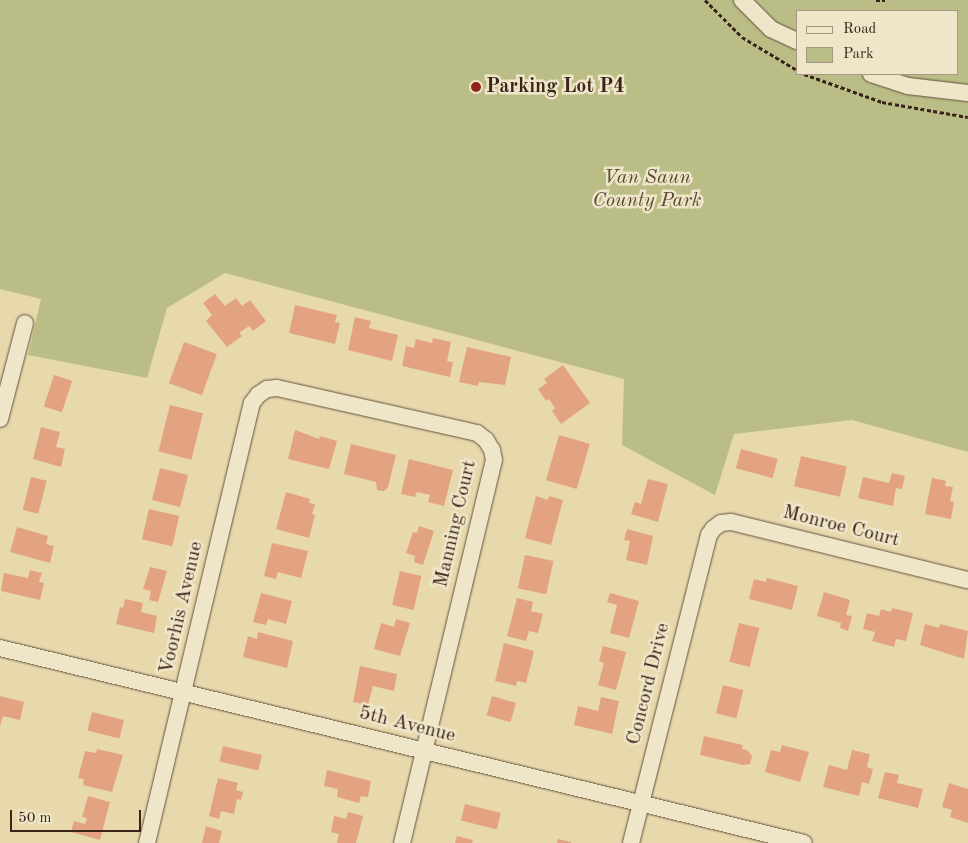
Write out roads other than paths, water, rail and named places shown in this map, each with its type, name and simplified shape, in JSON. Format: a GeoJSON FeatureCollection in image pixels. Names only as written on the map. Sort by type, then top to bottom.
{"type":"FeatureCollection","features":[{"type":"Feature","properties":{"kind":"street"},"geometry":{"type":"LineString","coordinates":[[742,0],[771,29],[796,41]]}},
{"type":"Feature","properties":{"kind":"street"},"geometry":{"type":"LineString","coordinates":[[874,75],[908,86],[968,93]]}},
{"type":"Feature","properties":{"kind":"street"},"geometry":{"type":"LineString","coordinates":[[0,419],[25,323]]}},
{"type":"Feature","properties":{"kind":"street","name":"Manning Court"},"geometry":{"type":"LineString","coordinates":[[267,389],[278,388],[477,433],[486,440],[492,450],[494,460],[402,843]]}},
{"type":"Feature","properties":{"kind":"street","name":"Voorhis Avenue"},"geometry":{"type":"LineString","coordinates":[[147,843],[252,403],[258,395],[267,389]]}},
{"type":"Feature","properties":{"kind":"street","name":"Monroe Court"},"geometry":{"type":"LineString","coordinates":[[709,535],[721,523],[731,522],[968,580]]}},
{"type":"Feature","properties":{"kind":"street","name":"Concord Drive"},"geometry":{"type":"LineString","coordinates":[[631,843],[709,535]]}},
{"type":"Feature","properties":{"kind":"street","name":"5th Avenue"},"geometry":{"type":"LineString","coordinates":[[0,648],[640,805],[804,843]]}},
{"type":"Feature","properties":{"kind":"place","name":"Parking Lot P4"},"geometry":{"type":"Point","coordinates":[476,87]}},
{"type":"Feature","properties":{"kind":"park label","name":"Van Saun County Park"},"geometry":{"type":"Point","coordinates":[647,190]}}]}
